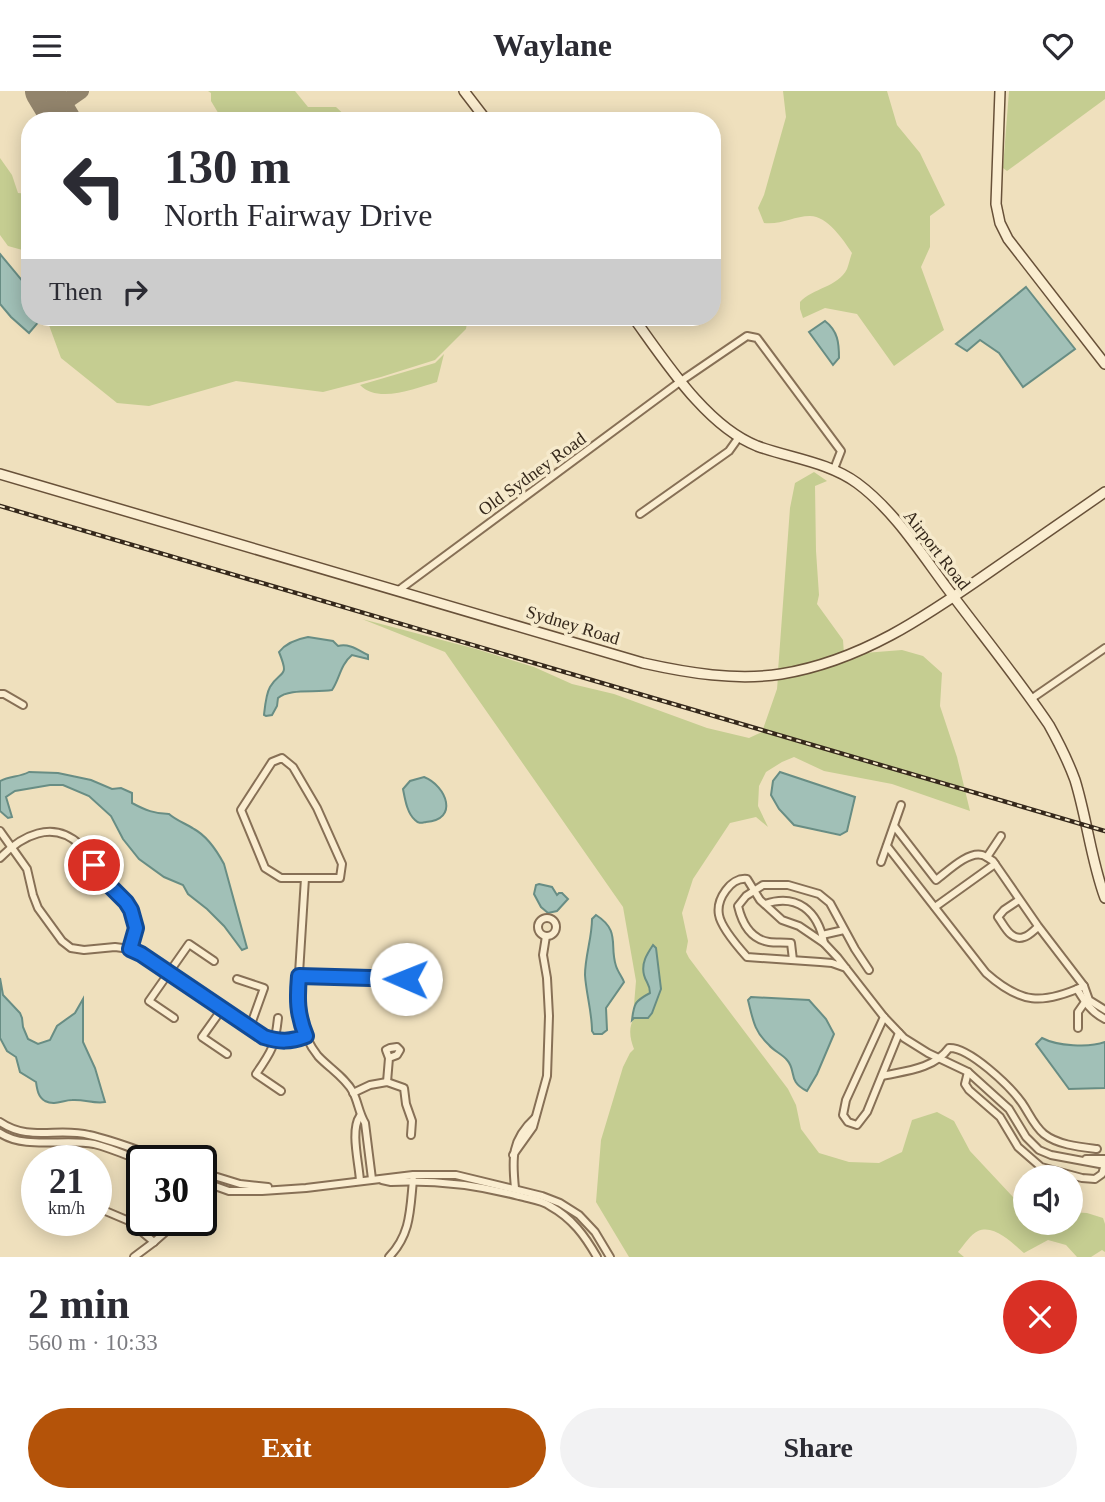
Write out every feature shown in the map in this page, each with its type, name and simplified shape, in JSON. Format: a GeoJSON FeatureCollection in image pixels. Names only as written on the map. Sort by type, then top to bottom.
{"type":"FeatureCollection","features":[{"type":"Feature","properties":{"kind":"street"},"geometry":{"type":"LineString","coordinates":[[464,91],[480,112]]}},
{"type":"Feature","properties":{"kind":"street"},"geometry":{"type":"LineString","coordinates":[[1000,91],[996,204],[1000,223],[1008,239],[1105,364]]}},
{"type":"Feature","properties":{"kind":"street","name":"Airport Road"},"geometry":{"type":"LineString","coordinates":[[640,326],[710,416],[757,446],[834,470],[856,482],[878,501],[905,533],[1049,725],[1074,780],[1092,858],[1105,898]]}},
{"type":"Feature","properties":{"kind":"street","name":"Old Sydney Road"},"geometry":{"type":"LineString","coordinates":[[399,590],[681,381],[747,336],[757,338],[841,451],[834,470]]}},
{"type":"Feature","properties":{"kind":"street"},"geometry":{"type":"LineString","coordinates":[[640,514],[729,451],[739,437]]}},
{"type":"Feature","properties":{"kind":"street","name":"Sydney Road"},"geometry":{"type":"LineString","coordinates":[[0,474],[645,663],[713,675],[746,676],[810,669],[873,645],[954,597],[1105,492]]}},
{"type":"Feature","properties":{"kind":"street"},"geometry":{"type":"LineString","coordinates":[[1031,699],[1105,648]]}},
{"type":"Feature","properties":{"kind":"street"},"geometry":{"type":"LineString","coordinates":[[0,694],[5,694],[23,705]]}},
{"type":"Feature","properties":{"kind":"street"},"geometry":{"type":"LineString","coordinates":[[282,758],[293,767],[317,809],[342,864],[340,878],[305,879],[281,877],[265,868],[241,810],[272,762],[282,758]]}},
{"type":"Feature","properties":{"kind":"street"},"geometry":{"type":"LineString","coordinates":[[881,862],[901,805]]}},
{"type":"Feature","properties":{"kind":"street"},"geometry":{"type":"LineString","coordinates":[[895,827],[936,880],[965,858],[974,855],[983,855],[995,864],[1081,987],[1094,1013],[1105,1021]]}},
{"type":"Feature","properties":{"kind":"street"},"geometry":{"type":"LineString","coordinates":[[0,831],[27,869],[38,908],[62,941],[71,948],[130,949],[264,1037],[276,1041],[292,1041],[306,1036]]}},
{"type":"Feature","properties":{"kind":"street"},"geometry":{"type":"LineString","coordinates":[[0,858],[12,846],[30,835],[44,832],[62,834],[78,842],[102,878],[131,910],[136,928],[130,949]]}},
{"type":"Feature","properties":{"kind":"street"},"geometry":{"type":"LineString","coordinates":[[987,857],[1001,836]]}},
{"type":"Feature","properties":{"kind":"street"},"geometry":{"type":"LineString","coordinates":[[887,846],[986,974],[1002,987],[1040,1000],[1064,995],[1081,987]]}},
{"type":"Feature","properties":{"kind":"street"},"geometry":{"type":"LineString","coordinates":[[935,907],[995,864]]}},
{"type":"Feature","properties":{"kind":"street"},"geometry":{"type":"LineString","coordinates":[[305,879],[297,1005],[300,1022],[318,1056],[353,1093],[365,1123],[374,1179]]}},
{"type":"Feature","properties":{"kind":"street"},"geometry":{"type":"LineString","coordinates":[[846,968],[832,963],[747,957],[737,946],[719,915],[720,903],[728,886],[737,879],[747,879],[765,904],[782,920],[799,926],[824,943],[846,968],[884,1017],[904,1038],[968,1072],[1009,1109],[1026,1137],[1039,1150],[1051,1155],[1105,1165],[1102,1174],[1095,1179],[1082,1178],[1041,1167],[1018,1147],[1000,1117],[969,1090],[965,1084],[968,1072]]}},
{"type":"Feature","properties":{"kind":"street"},"geometry":{"type":"LineString","coordinates":[[793,960],[791,943],[756,938],[741,920],[738,906],[746,896],[763,885],[788,885],[819,894],[830,903],[869,970]]}},
{"type":"Feature","properties":{"kind":"street"},"geometry":{"type":"LineString","coordinates":[[765,904],[779,899],[795,903],[812,913],[821,928],[824,943]]}},
{"type":"Feature","properties":{"kind":"street"},"geometry":{"type":"LineString","coordinates":[[1019,900],[1004,909],[998,917],[1007,931],[1015,938],[1023,938],[1038,927]]}},
{"type":"Feature","properties":{"kind":"street"},"geometry":{"type":"LineString","coordinates":[[822,935],[844,930]]}},
{"type":"Feature","properties":{"kind":"street"},"geometry":{"type":"LineString","coordinates":[[515,1188],[513,1155],[533,1127],[547,1076],[549,1016],[543,955],[545,936]]}},
{"type":"Feature","properties":{"kind":"street"},"geometry":{"type":"LineString","coordinates":[[174,1018],[149,1001],[189,944],[214,961]]}},
{"type":"Feature","properties":{"kind":"street"},"geometry":{"type":"LineString","coordinates":[[299,976],[406,979]]}},
{"type":"Feature","properties":{"kind":"street"},"geometry":{"type":"LineString","coordinates":[[237,979],[264,988],[250,1027]]}},
{"type":"Feature","properties":{"kind":"street"},"geometry":{"type":"LineString","coordinates":[[1087,1002],[1105,1004]]}},
{"type":"Feature","properties":{"kind":"street"},"geometry":{"type":"LineString","coordinates":[[1087,1002],[1105,1010]]}},
{"type":"Feature","properties":{"kind":"street"},"geometry":{"type":"LineString","coordinates":[[1078,1028],[1078,1012],[1087,1002]]}},
{"type":"Feature","properties":{"kind":"street"},"geometry":{"type":"LineString","coordinates":[[222,1009],[202,1037],[227,1054]]}},
{"type":"Feature","properties":{"kind":"street"},"geometry":{"type":"LineString","coordinates":[[884,1017],[846,1100],[843,1115],[848,1122],[857,1125],[867,1112],[900,1033]]}},
{"type":"Feature","properties":{"kind":"street"},"geometry":{"type":"LineString","coordinates":[[278,1018],[276,1041],[270,1055],[256,1074],[281,1091]]}},
{"type":"Feature","properties":{"kind":"street"},"geometry":{"type":"LineString","coordinates":[[882,1076],[924,1066],[939,1058],[948,1048],[956,1048],[975,1057],[1013,1093],[1037,1128],[1046,1136],[1097,1149]]}},
{"type":"Feature","properties":{"kind":"street"},"geometry":{"type":"LineString","coordinates":[[387,1082],[389,1058]]}},
{"type":"Feature","properties":{"kind":"street"},"geometry":{"type":"LineString","coordinates":[[353,1093],[370,1085],[387,1082],[404,1087],[405,1104],[412,1121],[411,1135]]}},
{"type":"Feature","properties":{"kind":"street"},"geometry":{"type":"LineString","coordinates":[[360,1116],[356,1122],[355,1135],[360,1181]]}},
{"type":"Feature","properties":{"kind":"street"},"geometry":{"type":"LineString","coordinates":[[0,1122],[23,1133],[86,1134],[126,1147]]}},
{"type":"Feature","properties":{"kind":"street"},"geometry":{"type":"LineString","coordinates":[[0,1133],[24,1142],[93,1144],[126,1155]]}},
{"type":"Feature","properties":{"kind":"street"},"geometry":{"type":"LineString","coordinates":[[1077,1159],[1105,1159]]}},
{"type":"Feature","properties":{"kind":"street"},"geometry":{"type":"LineString","coordinates":[[217,1187],[229,1191],[261,1191],[374,1179],[456,1175],[549,1198],[579,1215],[595,1232],[610,1257]]}},
{"type":"Feature","properties":{"kind":"street"},"geometry":{"type":"LineString","coordinates":[[217,1177],[240,1184],[284,1189]]}},
{"type":"Feature","properties":{"kind":"street"},"geometry":{"type":"LineString","coordinates":[[389,1257],[403,1238],[408,1225],[413,1178]]}},
{"type":"Feature","properties":{"kind":"street"},"geometry":{"type":"LineString","coordinates":[[413,1178],[500,1191],[548,1204],[572,1221],[597,1257]]}},
{"type":"Feature","properties":{"kind":"street"},"geometry":{"type":"LineString","coordinates":[[112,1214],[129,1221],[154,1242]]}},
{"type":"Feature","properties":{"kind":"street"},"geometry":{"type":"LineString","coordinates":[[134,1257],[161,1236]]}},
{"type":"Feature","properties":{"kind":"green space"},"geometry":{"type":"Polygon","coordinates":[[[208,91],[295,91],[308,107],[336,107],[341,112],[218,112],[211,101],[211,93],[208,91]]]}},
{"type":"Feature","properties":{"kind":"green space"},"geometry":{"type":"Polygon","coordinates":[[[783,91],[887,91],[897,125],[920,153],[945,205],[930,216],[930,247],[921,267],[944,330],[894,366],[857,314],[825,308],[803,318],[800,302],[838,280],[848,267],[852,253],[834,229],[822,220],[810,216],[764,223],[758,208],[786,117],[783,91]]]}},
{"type":"Feature","properties":{"kind":"green space"},"geometry":{"type":"Polygon","coordinates":[[[1009,91],[1105,91],[1105,99],[1007,171],[1003,168],[1009,91]]]}},
{"type":"Feature","properties":{"kind":"green space"},"geometry":{"type":"Polygon","coordinates":[[[0,158],[12,175],[18,193],[21,193],[21,250],[8,246],[0,235],[0,158]]]}},
{"type":"Feature","properties":{"kind":"green space"},"geometry":{"type":"Polygon","coordinates":[[[49,326],[466,326],[435,360],[323,392],[236,381],[149,406],[117,403],[61,358],[49,326]]]}},
{"type":"Feature","properties":{"kind":"green space"},"geometry":{"type":"Polygon","coordinates":[[[444,354],[437,382],[387,394],[368,391],[360,385],[435,363],[444,354]]]}},
{"type":"Feature","properties":{"kind":"green space"},"geometry":{"type":"Polygon","coordinates":[[[814,472],[827,481],[815,486],[819,595],[817,604],[843,640],[844,654],[810,665],[778,671],[790,508],[795,483],[814,472]]]}},
{"type":"Feature","properties":{"kind":"green space"},"geometry":{"type":"Polygon","coordinates":[[[362,619],[476,649],[534,667],[572,684],[614,694],[707,728],[749,738],[762,732],[777,689],[778,677],[811,671],[864,653],[902,650],[923,656],[942,673],[940,706],[957,757],[970,811],[892,784],[824,771],[794,757],[782,762],[766,772],[759,786],[758,806],[768,827],[756,817],[730,823],[693,879],[682,913],[688,941],[686,952],[788,1089],[796,1105],[801,1129],[819,1153],[849,1162],[879,1163],[902,1152],[912,1120],[937,1112],[954,1121],[970,1151],[1013,1197],[1013,1235],[1083,1235],[1083,1213],[1087,1213],[1103,1218],[1105,1252],[1102,1250],[1091,1257],[1077,1257],[1066,1245],[1048,1240],[1024,1253],[1003,1236],[991,1230],[984,1230],[973,1235],[958,1252],[964,1257],[629,1257],[596,1202],[601,1140],[623,1067],[634,1049],[630,1033],[632,1022],[634,1018],[649,1018],[661,989],[656,948],[644,974],[650,985],[650,993],[634,1005],[636,981],[623,907],[445,652],[362,619]]]}},
{"type":"Feature","properties":{"kind":"water"},"geometry":{"type":"Polygon","coordinates":[[[0,254],[21,279],[21,326],[0,304],[0,254]]]}},
{"type":"Feature","properties":{"kind":"water"},"geometry":{"type":"Polygon","coordinates":[[[1026,287],[1075,349],[1023,387],[999,353],[980,340],[967,351],[956,344],[1026,287]]]}},
{"type":"Feature","properties":{"kind":"water"},"geometry":{"type":"Polygon","coordinates":[[[825,321],[833,329],[838,342],[839,358],[833,365],[809,332],[825,321]]]}},
{"type":"Feature","properties":{"kind":"water"},"geometry":{"type":"Polygon","coordinates":[[[21,326],[35,326],[29,333],[21,326]]]}},
{"type":"Feature","properties":{"kind":"water"},"geometry":{"type":"Polygon","coordinates":[[[308,637],[333,641],[338,646],[353,647],[368,655],[368,659],[352,655],[345,663],[332,690],[283,695],[278,698],[272,715],[264,715],[269,690],[284,670],[279,652],[292,642],[308,637]]]}},
{"type":"Feature","properties":{"kind":"water"},"geometry":{"type":"Polygon","coordinates":[[[29,772],[58,773],[91,780],[112,789],[121,788],[132,793],[132,803],[150,811],[169,814],[199,832],[224,864],[247,948],[242,950],[224,926],[188,894],[183,885],[164,877],[139,859],[123,839],[111,816],[89,796],[63,785],[15,791],[6,797],[12,817],[8,818],[0,811],[0,781],[29,772]]]}},
{"type":"Feature","properties":{"kind":"water"},"geometry":{"type":"Polygon","coordinates":[[[780,772],[855,797],[847,831],[840,835],[794,825],[779,809],[771,795],[773,781],[780,772]]]}},
{"type":"Feature","properties":{"kind":"water"},"geometry":{"type":"Polygon","coordinates":[[[424,777],[439,788],[446,802],[446,809],[436,820],[420,823],[410,814],[403,789],[410,781],[424,777]]]}},
{"type":"Feature","properties":{"kind":"water"},"geometry":{"type":"Polygon","coordinates":[[[536,885],[552,887],[557,895],[562,893],[568,899],[557,911],[548,913],[534,894],[536,885]]]}},
{"type":"Feature","properties":{"kind":"water"},"geometry":{"type":"Polygon","coordinates":[[[596,915],[609,927],[616,966],[624,982],[606,1008],[607,1030],[602,1034],[594,1034],[592,1031],[585,975],[592,919],[596,915]]]}},
{"type":"Feature","properties":{"kind":"water"},"geometry":{"type":"Polygon","coordinates":[[[653,945],[656,948],[661,989],[648,1018],[632,1020],[636,1003],[650,993],[643,967],[653,945]]]}},
{"type":"Feature","properties":{"kind":"water"},"geometry":{"type":"Polygon","coordinates":[[[0,978],[3,995],[20,1013],[28,1039],[38,1044],[50,1040],[57,1026],[75,1013],[83,999],[83,1042],[95,1068],[105,1102],[69,1100],[52,1103],[41,1097],[36,1082],[20,1072],[16,1057],[7,1051],[0,1038],[0,978]]]}},
{"type":"Feature","properties":{"kind":"water"},"geometry":{"type":"Polygon","coordinates":[[[751,997],[809,1000],[826,1019],[834,1034],[807,1091],[795,1080],[787,1060],[764,1040],[757,1030],[748,1000],[751,997]]]}},
{"type":"Feature","properties":{"kind":"water"},"geometry":{"type":"Polygon","coordinates":[[[1042,1038],[1073,1045],[1105,1042],[1105,1088],[1069,1089],[1036,1044],[1042,1038]]]}},
{"type":"Feature","properties":{"kind":"taxiway"},"geometry":{"type":"LineString","coordinates":[[55,109],[81,91]]}},
{"type":"Feature","properties":{"kind":"runway"},"geometry":{"type":"LineString","coordinates":[[44,91],[57,112]]}},
{"type":"Feature","properties":{"kind":"railway"},"geometry":{"type":"LineString","coordinates":[[0,506],[1105,831]]}},
{"type":"Feature","properties":{"kind":"route"},"geometry":{"type":"LineString","coordinates":[[94,865],[131,910],[136,928],[130,949],[264,1037],[276,1041],[292,1041],[306,1036],[297,1005],[299,976],[406,979]]}}]}
